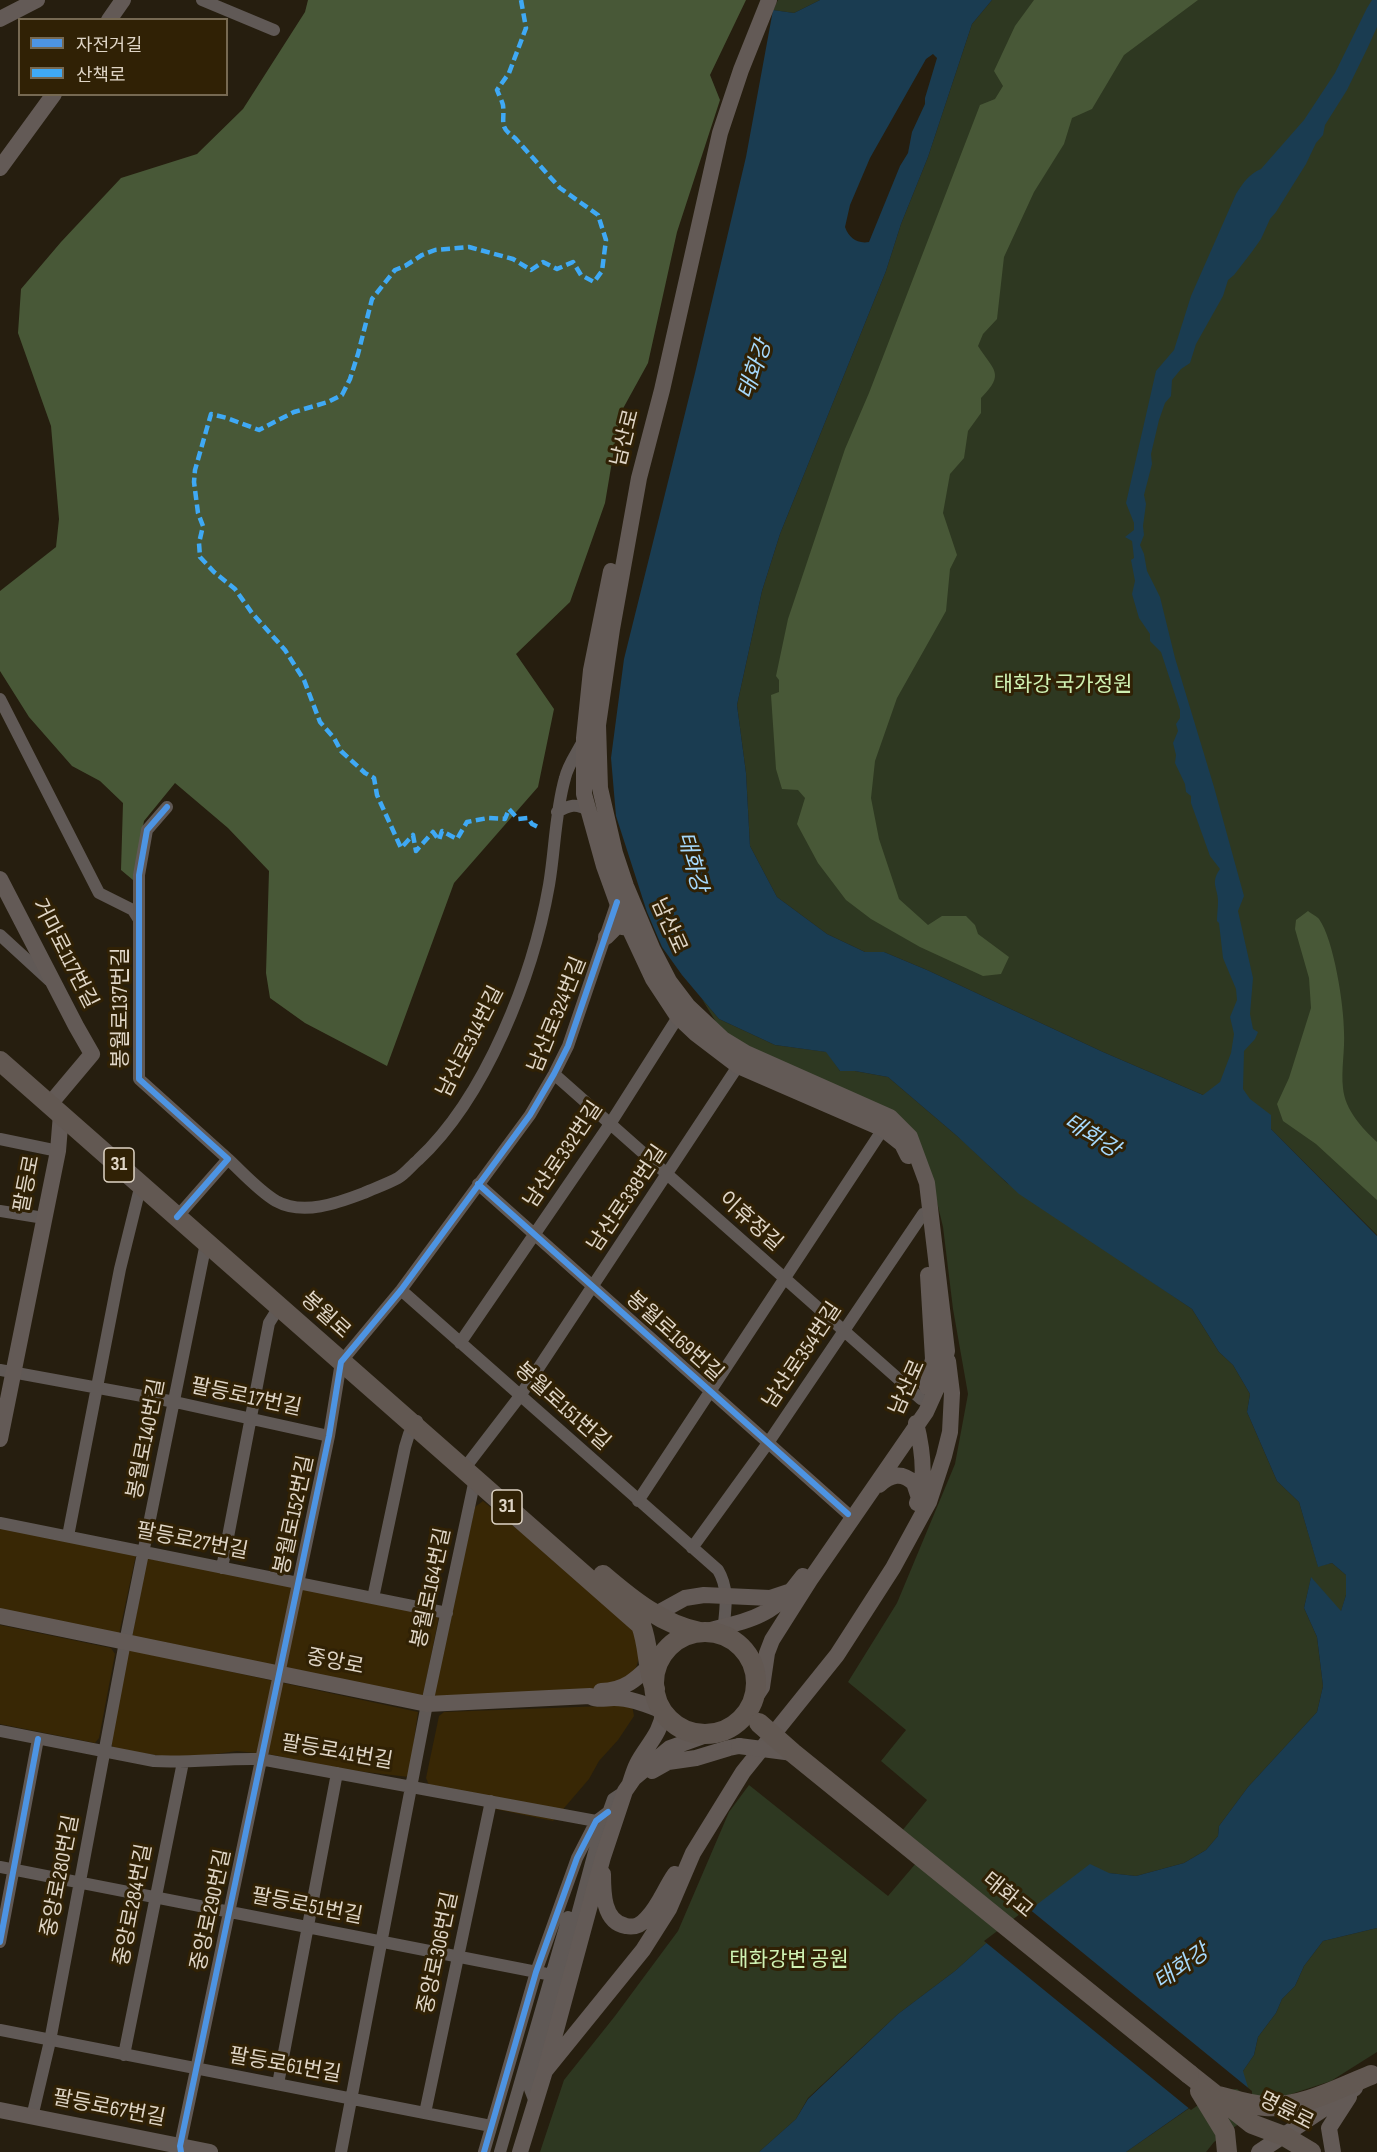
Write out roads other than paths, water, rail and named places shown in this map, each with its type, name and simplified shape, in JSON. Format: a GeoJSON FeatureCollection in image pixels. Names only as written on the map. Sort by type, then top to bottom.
{"type":"FeatureCollection","features":[{"type":"Feature","properties":{"kind":"main road"},"geometry":{"type":"LineString","coordinates":[[0,19],[37,0]]}},
{"type":"Feature","properties":{"kind":"main road"},"geometry":{"type":"LineString","coordinates":[[110,18],[123,0]]}},
{"type":"Feature","properties":{"kind":"main road","name":"남산로"},"geometry":{"type":"LineString","coordinates":[[753,1712],[762,1687],[767,1653],[772,1640],[810,1580],[868,1497],[911,1426],[929,1381],[933,1359],[923,1214],[912,1163],[902,1144],[883,1129],[738,1066],[678,1017],[653,979],[617,902],[603,866],[584,794],[584,738],[591,670],[626,498],[721,107],[762,0]]}},
{"type":"Feature","properties":{"kind":"main road","name":"남산로"},"geometry":{"type":"LineString","coordinates":[[723,1630],[762,1616],[789,1592],[803,1575],[911,1426],[926,1412],[940,1381],[947,1351],[927,1183],[910,1137],[890,1118],[746,1053],[723,1039],[688,1006],[669,981],[626,886],[615,853],[600,788],[598,725],[612,628],[639,478],[662,390],[720,133],[741,70],[769,0]]}},
{"type":"Feature","properties":{"kind":"main road"},"geometry":{"type":"LineString","coordinates":[[0,168],[53,96]]}},
{"type":"Feature","properties":{"kind":"main road","name":"거마로117번길"},"geometry":{"type":"LineString","coordinates":[[0,879],[92,1054],[56,1105]]}},
{"type":"Feature","properties":{"kind":"main road"},"geometry":{"type":"LineString","coordinates":[[606,937],[617,926],[629,928]]}},
{"type":"Feature","properties":{"kind":"main road"},"geometry":{"type":"LineString","coordinates":[[0,1045],[56,1105],[470,1469],[532,1514],[607,1578],[656,1614],[673,1624],[701,1632]]}},
{"type":"Feature","properties":{"kind":"main road","name":"봉월로"},"geometry":{"type":"LineString","coordinates":[[0,1061],[56,1105],[141,1184],[180,1213],[206,1243],[279,1307],[344,1359]]}},
{"type":"Feature","properties":{"kind":"main road","name":"팔등로"},"geometry":{"type":"LineString","coordinates":[[0,1439],[7,1371],[58,1151],[56,1105]]}},
{"type":"Feature","properties":{"kind":"main road"},"geometry":{"type":"LineString","coordinates":[[545,2071],[643,1950],[669,1909],[693,1853],[743,1772],[837,1655],[893,1568],[928,1502],[950,1432],[952,1393],[947,1351]]}},
{"type":"Feature","properties":{"kind":"main road"},"geometry":{"type":"LineString","coordinates":[[911,1426],[928,1435],[944,1456]]}},
{"type":"Feature","properties":{"kind":"main road","name":"남산로"},"geometry":{"type":"LineString","coordinates":[[893,1568],[897,1543],[919,1498],[924,1472],[911,1426]]}},
{"type":"Feature","properties":{"kind":"main road","name":"31"},"geometry":{"type":"LineString","coordinates":[[470,1469],[641,1626],[645,1634],[648,1667]]}},
{"type":"Feature","properties":{"kind":"main road"},"geometry":{"type":"LineString","coordinates":[[868,1497],[889,1477],[896,1475],[914,1483],[919,1498]]}},
{"type":"Feature","properties":{"kind":"main road"},"geometry":{"type":"LineString","coordinates":[[656,1614],[686,1598],[705,1595],[770,1598],[789,1592]]}},
{"type":"Feature","properties":{"kind":"main road","name":"중앙로"},"geometry":{"type":"LineString","coordinates":[[0,1616],[427,1704],[590,1696],[594,1699],[615,1698],[636,1701],[663,1711]]}},
{"type":"Feature","properties":{"kind":"main road"},"geometry":{"type":"LineString","coordinates":[[590,1696],[596,1692],[618,1690],[633,1682],[681,1638],[701,1632],[723,1630],[746,1651],[753,1663],[756,1676],[753,1712],[734,1725],[670,1748],[628,1787]]}},
{"type":"Feature","properties":{"kind":"main road"},"geometry":{"type":"LineString","coordinates":[[655,1689],[655,1674],[660,1659],[666,1652]]}},
{"type":"Feature","properties":{"kind":"main road"},"geometry":{"type":"LineString","coordinates":[[648,1667],[663,1711],[671,1721],[685,1730],[702,1734],[712,1733]]}},
{"type":"Feature","properties":{"kind":"main road"},"geometry":{"type":"LineString","coordinates":[[520,2152],[545,2071],[598,1855],[636,1764],[655,1737],[663,1718],[663,1711]]}},
{"type":"Feature","properties":{"kind":"main road","name":"태화교"},"geometry":{"type":"LineString","coordinates":[[753,1712],[793,1753],[1214,2096],[1244,2109]]}},
{"type":"Feature","properties":{"kind":"main road"},"geometry":{"type":"LineString","coordinates":[[628,1787],[668,1762],[696,1758],[729,1748],[739,1746],[793,1753]]}},
{"type":"Feature","properties":{"kind":"main road"},"geometry":{"type":"LineString","coordinates":[[598,1855],[607,1909],[613,1919],[621,1925],[631,1927],[641,1924],[650,1916],[676,1872],[693,1853]]}},
{"type":"Feature","properties":{"kind":"main road"},"geometry":{"type":"LineString","coordinates":[[1189,2074],[1224,2132],[1227,2152]]}},
{"type":"Feature","properties":{"kind":"main road"},"geometry":{"type":"LineString","coordinates":[[1244,2109],[1317,2098],[1369,2077]]}},
{"type":"Feature","properties":{"kind":"main road"},"geometry":{"type":"LineString","coordinates":[[1259,2152],[1369,2077]]}},
{"type":"Feature","properties":{"kind":"main road"},"geometry":{"type":"LineString","coordinates":[[1333,2152],[1329,2128],[1341,2108],[1369,2077]]}},
{"type":"Feature","properties":{"kind":"main road","name":"명륜로"},"geometry":{"type":"LineString","coordinates":[[1244,2109],[1252,2124],[1284,2136],[1311,2152]]}},
{"type":"Feature","properties":{"kind":"main road","name":"팔등로67번길"},"geometry":{"type":"LineString","coordinates":[[0,2110],[181,2149],[210,2152]]}},
{"type":"Feature","properties":{"kind":"street"},"geometry":{"type":"LineString","coordinates":[[202,0],[274,30]]}},
{"type":"Feature","properties":{"kind":"street","name":"봉월로137번길"},"geometry":{"type":"LineString","coordinates":[[0,699],[99,893],[133,910],[138,918],[139,1079],[228,1159]]}},
{"type":"Feature","properties":{"kind":"street","name":"남산로314번길"},"geometry":{"type":"LineString","coordinates":[[228,1159],[276,1201],[289,1205],[313,1207],[338,1203],[399,1178],[437,1142],[468,1099],[516,1002],[533,953],[549,885],[557,812],[565,775],[584,738],[598,725]]}},
{"type":"Feature","properties":{"kind":"street"},"geometry":{"type":"LineString","coordinates":[[557,812],[573,804],[588,810]]}},
{"type":"Feature","properties":{"kind":"street"},"geometry":{"type":"LineString","coordinates":[[138,918],[140,875],[147,830],[166,807]]}},
{"type":"Feature","properties":{"kind":"street","name":"남산로324번길"},"geometry":{"type":"LineString","coordinates":[[401,1290],[530,1115],[554,1074],[568,1046],[617,902]]}},
{"type":"Feature","properties":{"kind":"street"},"geometry":{"type":"LineString","coordinates":[[0,935],[54,984]]}},
{"type":"Feature","properties":{"kind":"street","name":"남산로332번길"},"geometry":{"type":"LineString","coordinates":[[460,1342],[610,1124],[678,1017]]}},
{"type":"Feature","properties":{"kind":"street","name":"남산로338번길"},"geometry":{"type":"LineString","coordinates":[[470,1469],[668,1175],[738,1066]]}},
{"type":"Feature","properties":{"kind":"street","name":"이휴정길"},"geometry":{"type":"LineString","coordinates":[[554,1074],[844,1332],[919,1403]]}},
{"type":"Feature","properties":{"kind":"street"},"geometry":{"type":"LineString","coordinates":[[638,1500],[883,1129]]}},
{"type":"Feature","properties":{"kind":"street"},"geometry":{"type":"LineString","coordinates":[[0,1139],[58,1151]]}},
{"type":"Feature","properties":{"kind":"street"},"geometry":{"type":"LineString","coordinates":[[180,1213],[228,1159]]}},
{"type":"Feature","properties":{"kind":"street"},"geometry":{"type":"LineString","coordinates":[[68,1536],[120,1269],[141,1184]]}},
{"type":"Feature","properties":{"kind":"street","name":"봉월로169번길"},"geometry":{"type":"LineString","coordinates":[[476,1187],[534,1234],[848,1514]]}},
{"type":"Feature","properties":{"kind":"street"},"geometry":{"type":"LineString","coordinates":[[0,1211],[44,1218]]}},
{"type":"Feature","properties":{"kind":"street","name":"남산로354번길"},"geometry":{"type":"LineString","coordinates":[[692,1548],[768,1443],[923,1214]]}},
{"type":"Feature","properties":{"kind":"street","name":"봉월로140번길"},"geometry":{"type":"LineString","coordinates":[[125,1642],[206,1243]]}},
{"type":"Feature","properties":{"kind":"street"},"geometry":{"type":"LineString","coordinates":[[344,1359],[401,1290]]}},
{"type":"Feature","properties":{"kind":"street","name":"봉월로151번길"},"geometry":{"type":"LineString","coordinates":[[401,1290],[718,1570],[727,1590],[723,1630]]}},
{"type":"Feature","properties":{"kind":"street"},"geometry":{"type":"LineString","coordinates":[[222,1568],[269,1323],[279,1307]]}},
{"type":"Feature","properties":{"kind":"street","name":"봉월로152번길"},"geometry":{"type":"LineString","coordinates":[[278,1674],[344,1359]]}},
{"type":"Feature","properties":{"kind":"street","name":"팔등로17번길"},"geometry":{"type":"LineString","coordinates":[[7,1371],[175,1402],[329,1436]]}},
{"type":"Feature","properties":{"kind":"street"},"geometry":{"type":"LineString","coordinates":[[373,1598],[402,1458],[409,1434],[416,1421]]}},
{"type":"Feature","properties":{"kind":"street","name":"봉월로164번길"},"geometry":{"type":"LineString","coordinates":[[341,2152],[427,1704],[447,1613],[470,1469]]}},
{"type":"Feature","properties":{"kind":"street","name":"팔등로27번길"},"geometry":{"type":"LineString","coordinates":[[0,1523],[447,1613]]}},
{"type":"Feature","properties":{"kind":"street","name":"중앙로280번길"},"geometry":{"type":"LineString","coordinates":[[32,2117],[50,2041],[125,1642]]}},
{"type":"Feature","properties":{"kind":"street","name":"중앙로290번길"},"geometry":{"type":"LineString","coordinates":[[181,2149],[278,1674]]}},
{"type":"Feature","properties":{"kind":"street","name":"팔등로41번길"},"geometry":{"type":"LineString","coordinates":[[0,1731],[154,1761],[183,1762],[260,1758],[596,1821]]}},
{"type":"Feature","properties":{"kind":"street"},"geometry":{"type":"LineString","coordinates":[[0,1942],[38,1739]]}},
{"type":"Feature","properties":{"kind":"street","name":"중앙로284번길"},"geometry":{"type":"LineString","coordinates":[[124,2055],[183,1762]]}},
{"type":"Feature","properties":{"kind":"street"},"geometry":{"type":"LineString","coordinates":[[279,2084],[337,1773]]}},
{"type":"Feature","properties":{"kind":"street"},"geometry":{"type":"LineString","coordinates":[[535,2102],[530,2089],[598,1855],[608,1812],[613,1799],[628,1787]]}},
{"type":"Feature","properties":{"kind":"street","name":"중앙로306번길"},"geometry":{"type":"LineString","coordinates":[[425,2113],[491,1801]]}},
{"type":"Feature","properties":{"kind":"street"},"geometry":{"type":"LineString","coordinates":[[484,2152],[536,1972],[577,1858],[596,1821],[608,1812]]}},
{"type":"Feature","properties":{"kind":"street"},"geometry":{"type":"LineString","coordinates":[[500,2152],[577,1887],[598,1855]]}},
{"type":"Feature","properties":{"kind":"street","name":"팔등로51번길"},"geometry":{"type":"LineString","coordinates":[[0,1866],[552,1975]]}},
{"type":"Feature","properties":{"kind":"street","name":"팔등로61번길"},"geometry":{"type":"LineString","coordinates":[[0,2030],[491,2126]]}},
{"type":"Feature","properties":{"kind":"water","name":"태화강"},"geometry":{"type":"Polygon","coordinates":[[[820,0],[992,0],[972,24],[928,157],[901,224],[886,271],[780,534],[762,591],[737,705],[746,773],[750,846],[777,897],[827,934],[865,952],[884,952],[927,970],[1103,1052],[1203,1095],[1220,1082],[1231,1053],[1234,1034],[1230,1017],[1237,1000],[1236,989],[1223,958],[1217,921],[1218,901],[1215,878],[1220,869],[1210,856],[1191,803],[1191,796],[1186,792],[1185,784],[1175,763],[1173,743],[1178,731],[1176,724],[1180,718],[1180,710],[1161,652],[1150,641],[1150,634],[1139,618],[1132,594],[1135,581],[1131,560],[1134,558],[1132,541],[1125,537],[1134,530],[1134,523],[1126,503],[1156,371],[1174,350],[1191,296],[1236,194],[1247,179],[1261,169],[1304,120],[1335,73],[1367,8],[1372,0],[1377,0],[1377,27],[1347,90],[1325,125],[1323,135],[1270,219],[1261,239],[1228,280],[1223,296],[1196,344],[1190,363],[1181,369],[1172,380],[1171,396],[1165,403],[1159,420],[1151,454],[1152,464],[1144,495],[1146,504],[1144,535],[1140,545],[1147,571],[1160,597],[1175,658],[1244,896],[1238,911],[1253,978],[1250,1014],[1253,1029],[1258,1032],[1244,1051],[1243,1089],[1250,1099],[1271,1115],[1271,1129],[1377,1236],[1377,1928],[1323,1941],[1304,1966],[1295,1986],[1282,1999],[1276,2013],[1258,2037],[1254,2055],[1243,2071],[1250,2094],[1238,2086],[1219,2087],[1126,2152],[759,2152],[796,2119],[808,2099],[898,2014],[1090,1864],[1109,1873],[1136,1876],[1184,1863],[1206,1850],[1218,1836],[1219,1826],[1248,1787],[1317,1712],[1323,1686],[1317,1637],[1304,1608],[1311,1577],[1341,1611],[1346,1595],[1346,1575],[1332,1563],[1318,1567],[1299,1502],[1277,1481],[1247,1412],[1250,1394],[1233,1365],[1219,1352],[1192,1309],[1019,1194],[957,1136],[888,1077],[855,1071],[840,1071],[826,1052],[775,1045],[719,1019],[662,947],[647,912],[616,816],[611,758],[624,659],[746,157],[773,10],[794,13],[820,0]],[[933,54],[926,59],[870,158],[850,205],[845,227],[851,237],[857,241],[869,242],[900,166],[908,153],[912,132],[925,104],[937,58],[933,54]]]}},
{"type":"Feature","properties":{"kind":"park label","name":"태화강 국가정원"},"geometry":{"type":"Point","coordinates":[1063,686]}},
{"type":"Feature","properties":{"kind":"park label","name":"태화강변 공원"},"geometry":{"type":"Point","coordinates":[789,1961]}}]}
